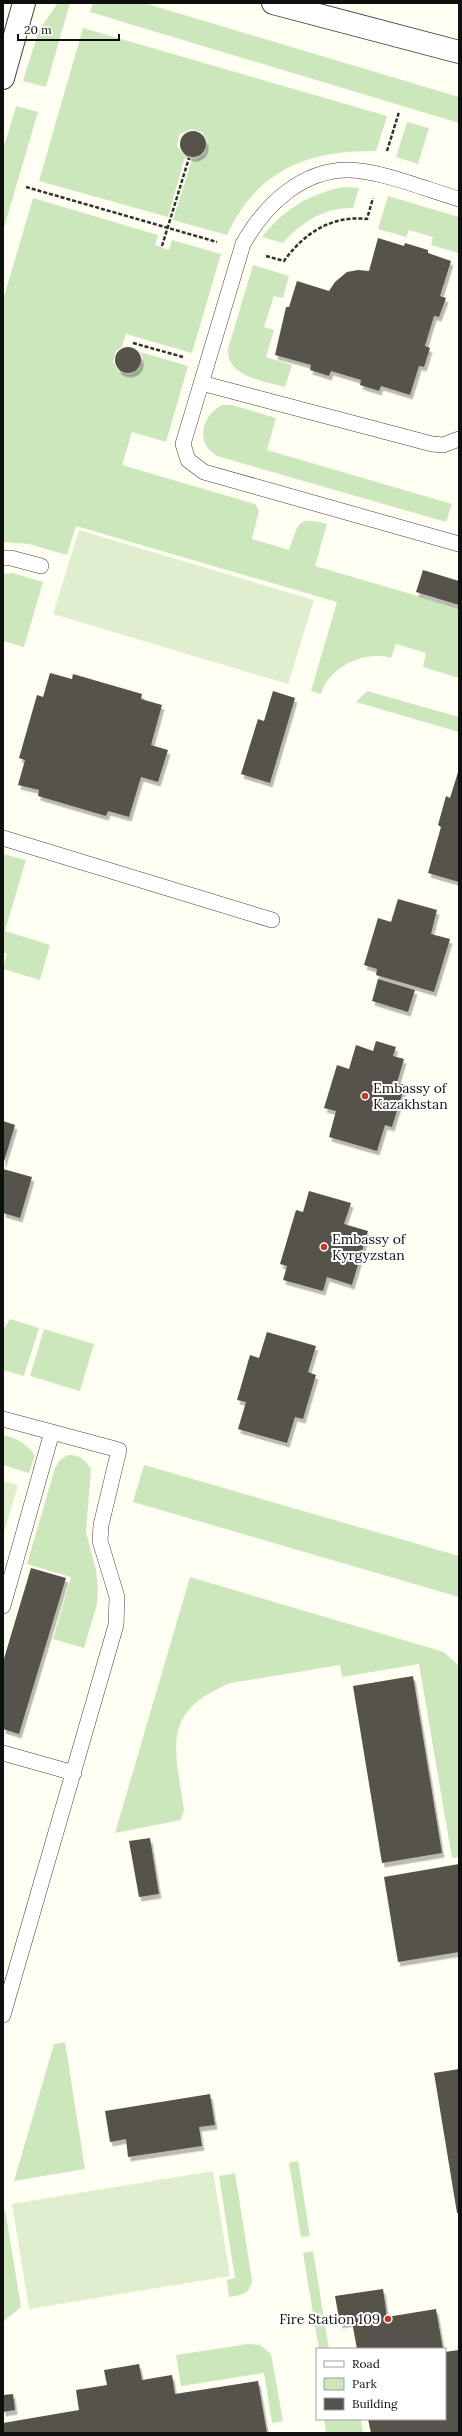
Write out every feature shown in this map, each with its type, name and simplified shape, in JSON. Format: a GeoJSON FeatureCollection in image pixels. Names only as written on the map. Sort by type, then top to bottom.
{"type":"FeatureCollection","features":[{"type":"Feature","properties":{"kind":"street"},"geometry":{"type":"LineString","coordinates":[[3,78],[24,3]]}},
{"type":"Feature","properties":{"kind":"street"},"geometry":{"type":"LineString","coordinates":[[273,3],[459,52]]}},
{"type":"Feature","properties":{"kind":"lane"},"geometry":{"type":"LineString","coordinates":[[459,199],[373,174],[350,170],[325,174],[302,182],[284,194],[258,219],[241,249],[183,444],[188,460],[195,467],[204,472],[459,544]]}},
{"type":"Feature","properties":{"kind":"lane"},"geometry":{"type":"LineString","coordinates":[[201,383],[432,444],[443,445],[459,439]]}},
{"type":"Feature","properties":{"kind":"lane"},"geometry":{"type":"LineString","coordinates":[[3,558],[11,558],[42,566]]}},
{"type":"Feature","properties":{"kind":"lane"},"geometry":{"type":"LineString","coordinates":[[3,838],[272,920]]}},
{"type":"Feature","properties":{"kind":"lane"},"geometry":{"type":"LineString","coordinates":[[3,1419],[118,1450],[101,1525],[100,1541],[117,1597],[116,1625],[3,2015]]}},
{"type":"Feature","properties":{"kind":"lane"},"geometry":{"type":"LineString","coordinates":[[3,1606],[52,1432]]}},
{"type":"Feature","properties":{"kind":"lane"},"geometry":{"type":"LineString","coordinates":[[3,1753],[74,1773]]}},
{"type":"Feature","properties":{"kind":"path"},"geometry":{"type":"LineString","coordinates":[[162,246],[188,158]]}},
{"type":"Feature","properties":{"kind":"path"},"geometry":{"type":"LineString","coordinates":[[26,187],[284,261],[305,238],[326,225],[351,217],[367,219]]}},
{"type":"Feature","properties":{"kind":"path"},"geometry":{"type":"LineString","coordinates":[[133,343],[206,364]]}},
{"type":"Feature","properties":{"kind":"green space"},"geometry":{"type":"Polygon","coordinates":[[[58,3],[70,3],[46,87],[23,81],[39,30],[58,3]]]}},
{"type":"Feature","properties":{"kind":"green space"},"geometry":{"type":"Polygon","coordinates":[[[93,3],[144,3],[459,97],[459,123],[90,12],[93,3]]]}},
{"type":"Feature","properties":{"kind":"green space"},"geometry":{"type":"Polygon","coordinates":[[[83,28],[387,116],[376,151],[328,155],[307,160],[287,168],[269,180],[253,194],[239,213],[227,235],[173,220],[192,159],[195,160],[205,154],[208,142],[202,132],[191,129],[180,134],[177,146],[185,157],[168,217],[39,181],[83,28]]]}},
{"type":"Feature","properties":{"kind":"green space"},"geometry":{"type":"Polygon","coordinates":[[[16,106],[38,112],[3,231],[3,150],[16,106]]]}},
{"type":"Feature","properties":{"kind":"green space"},"geometry":{"type":"Polygon","coordinates":[[[407,122],[429,128],[418,164],[396,157],[407,122]]]}},
{"type":"Feature","properties":{"kind":"green space"},"geometry":{"type":"Polygon","coordinates":[[[343,187],[359,188],[353,208],[333,210],[314,217],[290,235],[283,243],[262,237],[270,227],[298,204],[319,194],[343,187]]]}},
{"type":"Feature","properties":{"kind":"green space"},"geometry":{"type":"Polygon","coordinates":[[[388,196],[459,217],[458,253],[431,245],[433,237],[409,230],[406,237],[378,229],[388,196]]]}},
{"type":"Feature","properties":{"kind":"green space"},"geometry":{"type":"Polygon","coordinates":[[[33,198],[158,235],[155,245],[169,250],[172,240],[221,254],[192,353],[126,334],[122,347],[116,351],[113,362],[119,372],[130,375],[140,369],[143,358],[140,352],[188,366],[166,442],[132,432],[122,465],[255,504],[259,511],[252,539],[289,550],[297,528],[300,524],[309,521],[327,524],[315,566],[459,608],[459,678],[423,667],[426,653],[396,644],[391,658],[370,656],[349,663],[340,669],[325,684],[321,694],[311,691],[337,602],[76,526],[67,555],[29,544],[3,542],[3,300],[33,198]]]}},
{"type":"Feature","properties":{"kind":"green space"},"geometry":{"type":"Polygon","coordinates":[[[253,265],[289,276],[283,298],[274,296],[264,327],[274,330],[266,357],[292,365],[285,387],[258,380],[240,372],[233,366],[229,358],[228,349],[253,265]]]}},
{"type":"Feature","properties":{"kind":"green space"},"geometry":{"type":"Polygon","coordinates":[[[222,405],[232,405],[276,418],[267,450],[452,504],[446,522],[217,456],[210,451],[206,444],[203,437],[203,430],[209,416],[222,405]]]}},
{"type":"Feature","properties":{"kind":"green space"},"geometry":{"type":"Polygon","coordinates":[[[79,530],[314,600],[288,684],[53,614],[79,530]]]}},
{"type":"Feature","properties":{"kind":"green space"},"geometry":{"type":"Polygon","coordinates":[[[12,573],[43,582],[24,647],[3,641],[3,574],[12,573]]]}},
{"type":"Feature","properties":{"kind":"green space"},"geometry":{"type":"Polygon","coordinates":[[[367,691],[459,717],[459,732],[356,702],[367,691]]]}},
{"type":"Feature","properties":{"kind":"green space"},"geometry":{"type":"Polygon","coordinates":[[[3,854],[26,860],[5,931],[50,945],[40,980],[3,969],[7,954],[3,952],[3,854]]]}},
{"type":"Feature","properties":{"kind":"green space"},"geometry":{"type":"Polygon","coordinates":[[[10,1319],[39,1328],[24,1376],[3,1370],[3,1330],[10,1319]]]}},
{"type":"Feature","properties":{"kind":"green space"},"geometry":{"type":"Polygon","coordinates":[[[44,1329],[94,1344],[80,1391],[30,1376],[44,1329]]]}},
{"type":"Feature","properties":{"kind":"green space"},"geometry":{"type":"Polygon","coordinates":[[[3,1435],[21,1442],[35,1455],[29,1473],[3,1465],[3,1435]]]}},
{"type":"Feature","properties":{"kind":"green space"},"geometry":{"type":"Polygon","coordinates":[[[68,1455],[82,1458],[91,1469],[86,1532],[96,1570],[98,1588],[97,1604],[84,1648],[53,1639],[71,1577],[27,1564],[55,1468],[60,1460],[68,1455]]]}},
{"type":"Feature","properties":{"kind":"green space"},"geometry":{"type":"Polygon","coordinates":[[[144,1465],[459,1556],[459,1597],[133,1502],[144,1465]]]}},
{"type":"Feature","properties":{"kind":"green space"},"geometry":{"type":"Polygon","coordinates":[[[3,1481],[18,1485],[3,1536],[3,1481]]]}},
{"type":"Feature","properties":{"kind":"green space"},"geometry":{"type":"Polygon","coordinates":[[[190,1577],[444,1652],[459,1666],[459,1857],[452,1858],[419,1664],[342,1677],[340,1665],[231,1683],[208,1694],[192,1706],[183,1719],[178,1734],[176,1750],[184,1810],[181,1820],[115,1833],[190,1577]]]}},
{"type":"Feature","properties":{"kind":"green space"},"geometry":{"type":"Polygon","coordinates":[[[65,2042],[85,2169],[14,2181],[54,2044],[65,2042]]]}},
{"type":"Feature","properties":{"kind":"green space"},"geometry":{"type":"Polygon","coordinates":[[[298,2161],[310,2236],[301,2237],[289,2163],[298,2161]]]}},
{"type":"Feature","properties":{"kind":"green space"},"geometry":{"type":"Polygon","coordinates":[[[213,2171],[230,2276],[29,2309],[12,2204],[213,2171]]]}},
{"type":"Feature","properties":{"kind":"green space"},"geometry":{"type":"Polygon","coordinates":[[[235,2173],[252,2280],[250,2288],[245,2293],[229,2297],[227,2280],[235,2278],[219,2176],[235,2173]]]}},
{"type":"Feature","properties":{"kind":"green space"},"geometry":{"type":"Polygon","coordinates":[[[5,2209],[21,2307],[3,2322],[3,2217],[5,2209]]]}},
{"type":"Feature","properties":{"kind":"green space"},"geometry":{"type":"Polygon","coordinates":[[[313,2251],[329,2348],[319,2348],[303,2253],[313,2251]]]}},
{"type":"Feature","properties":{"kind":"green space"},"geometry":{"type":"Polygon","coordinates":[[[248,2344],[260,2345],[271,2354],[283,2421],[272,2423],[264,2373],[181,2386],[176,2355],[248,2344]]]}},
{"type":"Feature","properties":{"kind":"green space"},"geometry":{"type":"Polygon","coordinates":[[[324,2420],[361,2420],[363,2433],[326,2433],[324,2420]]]}},
{"type":"Feature","properties":{"kind":"building"},"geometry":{"type":"Polygon","coordinates":[[[193,131],[202,135],[206,144],[202,153],[193,157],[184,153],[180,144],[184,135],[193,131]]]}},
{"type":"Feature","properties":{"kind":"building"},"geometry":{"type":"Polygon","coordinates":[[[378,238],[404,246],[405,243],[428,250],[428,253],[451,261],[440,296],[446,298],[439,317],[434,316],[425,346],[430,348],[424,367],[419,366],[410,395],[381,386],[379,391],[360,385],[361,380],[331,371],[329,376],[310,370],[311,365],[275,355],[286,307],[289,307],[297,281],[329,291],[335,282],[347,272],[358,270],[369,271],[378,238]]]}},
{"type":"Feature","properties":{"kind":"building"},"geometry":{"type":"Polygon","coordinates":[[[128,347],[137,351],[141,360],[137,369],[128,373],[119,369],[115,360],[119,351],[128,347]]]}},
{"type":"Feature","properties":{"kind":"building"},"geometry":{"type":"Polygon","coordinates":[[[423,570],[459,581],[459,605],[416,592],[423,570]]]}},
{"type":"Feature","properties":{"kind":"building"},"geometry":{"type":"Polygon","coordinates":[[[50,673],[72,679],[73,674],[142,694],[141,699],[162,705],[151,745],[168,750],[158,782],[141,777],[129,817],[108,811],[106,816],[38,796],[39,790],[18,785],[25,760],[19,758],[37,695],[43,697],[50,673]]]}},
{"type":"Feature","properties":{"kind":"building"},"geometry":{"type":"Polygon","coordinates":[[[273,691],[295,698],[270,783],[241,774],[258,719],[264,721],[273,691]]]}},
{"type":"Feature","properties":{"kind":"building"},"geometry":{"type":"Polygon","coordinates":[[[459,769],[459,882],[428,873],[441,827],[438,825],[446,796],[450,798],[459,769]]]}},
{"type":"Feature","properties":{"kind":"building"},"geometry":{"type":"Polygon","coordinates":[[[398,899],[437,910],[431,934],[450,939],[434,992],[376,975],[377,969],[364,965],[378,918],[391,922],[398,899]]]}},
{"type":"Feature","properties":{"kind":"building"},"geometry":{"type":"Polygon","coordinates":[[[378,979],[415,990],[408,1012],[372,1001],[378,979]]]}},
{"type":"Feature","properties":{"kind":"building","name":"Embassy of Kazakhstan"},"geometry":{"type":"Polygon","coordinates":[[[376,1041],[396,1047],[393,1056],[404,1059],[397,1083],[405,1085],[392,1127],[385,1125],[377,1151],[329,1137],[336,1111],[324,1108],[337,1065],[349,1069],[356,1045],[373,1051],[376,1041]]]}},
{"type":"Feature","properties":{"kind":"building"},"geometry":{"type":"Polygon","coordinates":[[[3,1121],[15,1125],[3,1165],[3,1121]]]}},
{"type":"Feature","properties":{"kind":"building"},"geometry":{"type":"Polygon","coordinates":[[[3,1169],[32,1177],[20,1218],[3,1213],[3,1169]]]}},
{"type":"Feature","properties":{"kind":"building","name":"Embassy of Kyrgyzstan"},"geometry":{"type":"Polygon","coordinates":[[[309,1191],[351,1203],[344,1224],[368,1231],[352,1285],[327,1277],[323,1291],[283,1280],[287,1266],[280,1264],[296,1210],[303,1212],[309,1191]]]}},
{"type":"Feature","properties":{"kind":"building"},"geometry":{"type":"Polygon","coordinates":[[[267,1332],[316,1346],[308,1372],[316,1375],[303,1419],[295,1417],[287,1443],[238,1429],[246,1402],[237,1400],[250,1355],[259,1358],[267,1332]]]}},
{"type":"Feature","properties":{"kind":"building"},"geometry":{"type":"Polygon","coordinates":[[[31,1568],[66,1578],[19,1734],[3,1729],[3,1662],[31,1568]]]}},
{"type":"Feature","properties":{"kind":"building"},"geometry":{"type":"Polygon","coordinates":[[[413,1676],[442,1853],[382,1863],[353,1686],[413,1676]]]}},
{"type":"Feature","properties":{"kind":"building"},"geometry":{"type":"Polygon","coordinates":[[[150,1838],[159,1894],[139,1897],[129,1841],[150,1838]]]}},
{"type":"Feature","properties":{"kind":"building"},"geometry":{"type":"Polygon","coordinates":[[[459,1864],[459,1952],[398,1962],[384,1877],[459,1864]]]}},
{"type":"Feature","properties":{"kind":"building"},"geometry":{"type":"Polygon","coordinates":[[[459,2069],[459,2213],[457,2213],[434,2073],[459,2069]]]}},
{"type":"Feature","properties":{"kind":"building"},"geometry":{"type":"Polygon","coordinates":[[[210,2094],[215,2125],[199,2127],[202,2146],[128,2157],[126,2139],[110,2142],[105,2111],[210,2094]]]}},
{"type":"Feature","properties":{"kind":"building","name":"Fire Station 109"},"geometry":{"type":"Polygon","coordinates":[[[383,2289],[387,2317],[436,2309],[443,2348],[357,2348],[352,2322],[340,2324],[335,2296],[383,2289]]]}},
{"type":"Feature","properties":{"kind":"building"},"geometry":{"type":"Polygon","coordinates":[[[459,2350],[459,2433],[371,2433],[368,2420],[446,2420],[446,2352],[459,2350]]]}},
{"type":"Feature","properties":{"kind":"building"},"geometry":{"type":"Polygon","coordinates":[[[139,2364],[142,2380],[172,2375],[175,2394],[258,2381],[267,2433],[3,2433],[3,2423],[79,2410],[76,2390],[107,2385],[104,2370],[139,2364]]]}},
{"type":"Feature","properties":{"kind":"building"},"geometry":{"type":"Polygon","coordinates":[[[13,2394],[15,2410],[3,2412],[3,2395],[13,2394]]]}},
{"type":"Feature","properties":{"kind":"place","name":"Embassy of Kazakhstan"},"geometry":{"type":"Point","coordinates":[365,1096]}},
{"type":"Feature","properties":{"kind":"place","name":"Embassy of Kyrgyzstan"},"geometry":{"type":"Point","coordinates":[324,1247]}},
{"type":"Feature","properties":{"kind":"place","name":"Fire Station 109"},"geometry":{"type":"Point","coordinates":[388,2319]}}]}
